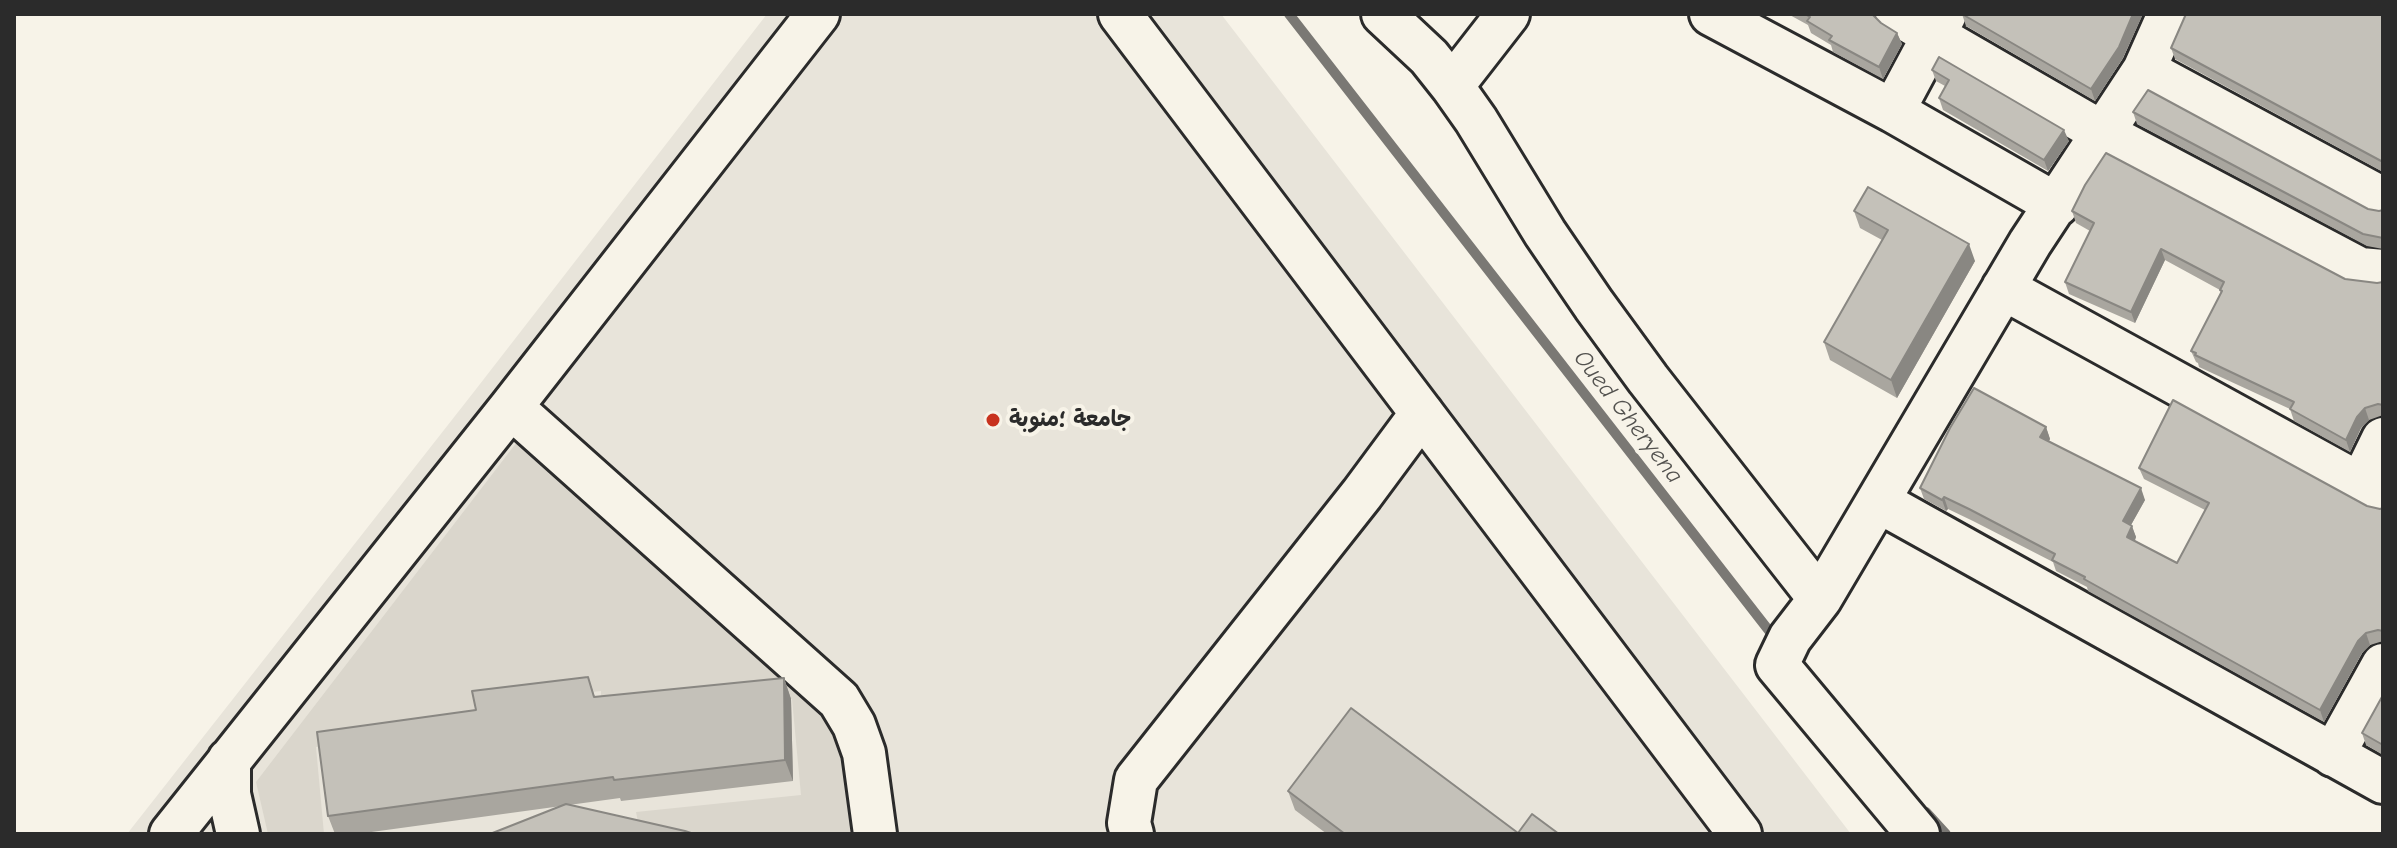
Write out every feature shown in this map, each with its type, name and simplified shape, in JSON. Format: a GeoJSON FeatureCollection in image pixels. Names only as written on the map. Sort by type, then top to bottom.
{"type":"FeatureCollection","features":[{"type":"Feature","properties":{"kind":"street"},"geometry":{"type":"LineString","coordinates":[[171,834],[511,407],[818,14]]}},
{"type":"Feature","properties":{"kind":"street"},"geometry":{"type":"LineString","coordinates":[[1120,14],[1740,834]]}},
{"type":"Feature","properties":{"kind":"street"},"geometry":{"type":"LineString","coordinates":[[1384,14],[1429,57],[1452,86],[1594,305],[1820,599]]}},
{"type":"Feature","properties":{"kind":"street"},"geometry":{"type":"LineString","coordinates":[[1452,86],[1508,14]]}},
{"type":"Feature","properties":{"kind":"street"},"geometry":{"type":"LineString","coordinates":[[1711,14],[1893,111],[2057,205]]}},
{"type":"Feature","properties":{"kind":"street"},"geometry":{"type":"LineString","coordinates":[[1897,14],[1940,25],[2101,132],[2360,269],[2383,271]]}},
{"type":"Feature","properties":{"kind":"street"},"geometry":{"type":"LineString","coordinates":[[1918,834],[1783,651],[1820,599],[2003,288],[2101,132],[2144,70],[2168,14]]}},
{"type":"Feature","properties":{"kind":"street"},"geometry":{"type":"LineString","coordinates":[[1893,111],[1940,25]]}},
{"type":"Feature","properties":{"kind":"street"},"geometry":{"type":"LineString","coordinates":[[2144,70],[2383,199]]}},
{"type":"Feature","properties":{"kind":"street"},"geometry":{"type":"LineString","coordinates":[[2003,288],[2372,490],[2383,439]]}},
{"type":"Feature","properties":{"kind":"street"},"geometry":{"type":"LineString","coordinates":[[511,407],[839,700],[854,725],[864,753],[875,834]]}},
{"type":"Feature","properties":{"kind":"street"},"geometry":{"type":"LineString","coordinates":[[1132,834],[1129,823],[1136,780],[1362,494],[1422,413]]}},
{"type":"Feature","properties":{"kind":"street"},"geometry":{"type":"LineString","coordinates":[[1878,501],[2383,782]]}},
{"type":"Feature","properties":{"kind":"street"},"geometry":{"type":"LineString","coordinates":[[2333,755],[2383,665]]}},
{"type":"Feature","properties":{"kind":"street"},"geometry":{"type":"LineString","coordinates":[[229,760],[229,794],[238,834]]}},
{"type":"Feature","properties":{"kind":"shaded area","name":"جامعة ؛منوبة"},"geometry":{"type":"Polygon","coordinates":[[[767,14],[1221,14],[1851,834],[127,834],[767,14]]]}},
{"type":"Feature","properties":{"kind":"shaded area"},"geometry":{"type":"Polygon","coordinates":[[[517,442],[841,717],[875,834],[640,832],[636,812],[801,795],[792,699],[601,718],[601,691],[474,705],[478,729],[316,747],[324,834],[268,834],[256,782],[517,442]]]}},
{"type":"Feature","properties":{"kind":"building"},"geometry":{"type":"Polygon","coordinates":[[[1805,14],[1872,14],[1897,33],[1879,67],[1829,40],[1832,36],[1807,21],[1810,17],[1805,14]]]}},
{"type":"Feature","properties":{"kind":"building"},"geometry":{"type":"Polygon","coordinates":[[[1962,14],[2133,14],[2119,47],[2091,89],[1962,14]]]}},
{"type":"Feature","properties":{"kind":"building"},"geometry":{"type":"Polygon","coordinates":[[[2186,14],[2383,14],[2383,162],[2171,48],[2186,14]]]}},
{"type":"Feature","properties":{"kind":"building"},"geometry":{"type":"Polygon","coordinates":[[[1939,57],[2064,130],[2044,160],[1939,98],[1949,80],[1932,70],[1939,57]]]}},
{"type":"Feature","properties":{"kind":"building"},"geometry":{"type":"Polygon","coordinates":[[[2148,90],[2368,209],[2383,210],[2383,238],[2363,234],[2133,112],[2148,90]]]}},
{"type":"Feature","properties":{"kind":"building"},"geometry":{"type":"Polygon","coordinates":[[[2106,153],[2345,279],[2383,282],[2383,405],[2365,408],[2346,440],[2290,409],[2294,402],[2195,355],[2191,351],[2224,282],[2161,249],[2131,312],[2065,282],[2094,223],[2072,211],[2106,153]]]}},
{"type":"Feature","properties":{"kind":"building"},"geometry":{"type":"Polygon","coordinates":[[[1868,187],[1969,244],[1891,380],[1824,342],[1888,230],[1854,211],[1868,187]]]}},
{"type":"Feature","properties":{"kind":"building"},"geometry":{"type":"Polygon","coordinates":[[[1974,388],[2046,427],[2040,437],[2141,488],[2123,521],[2132,526],[2127,537],[2177,563],[2209,503],[2139,468],[2173,400],[2367,506],[2383,508],[2383,631],[2366,633],[2358,641],[2320,710],[2084,579],[2052,560],[2055,554],[1969,509],[1920,488],[1974,388]]]}},
{"type":"Feature","properties":{"kind":"building"},"geometry":{"type":"Polygon","coordinates":[[[588,677],[594,697],[784,678],[785,760],[614,780],[613,777],[328,816],[317,732],[476,710],[472,691],[588,677]]]}},
{"type":"Feature","properties":{"kind":"building"},"geometry":{"type":"Polygon","coordinates":[[[2383,695],[2383,745],[2362,733],[2383,695]]]}},
{"type":"Feature","properties":{"kind":"building"},"geometry":{"type":"Polygon","coordinates":[[[1351,708],[1518,833],[1532,814],[1559,834],[1345,834],[1288,791],[1351,708]]]}},
{"type":"Feature","properties":{"kind":"building"},"geometry":{"type":"Polygon","coordinates":[[[566,804],[685,831],[694,834],[490,834],[566,804]]]}},
{"type":"Feature","properties":{"kind":"waterway","name":"Oued Gheryena"},"geometry":{"type":"LineString","coordinates":[[1289,14],[1777,641]]}},
{"type":"Feature","properties":{"kind":"waterway","name":"Oued Gheryena"},"geometry":{"type":"LineString","coordinates":[[1926,812],[1946,834]]}},
{"type":"Feature","properties":{"kind":"place","name":"جامعة ؛منوبة"},"geometry":{"type":"Point","coordinates":[993,420]}}]}
